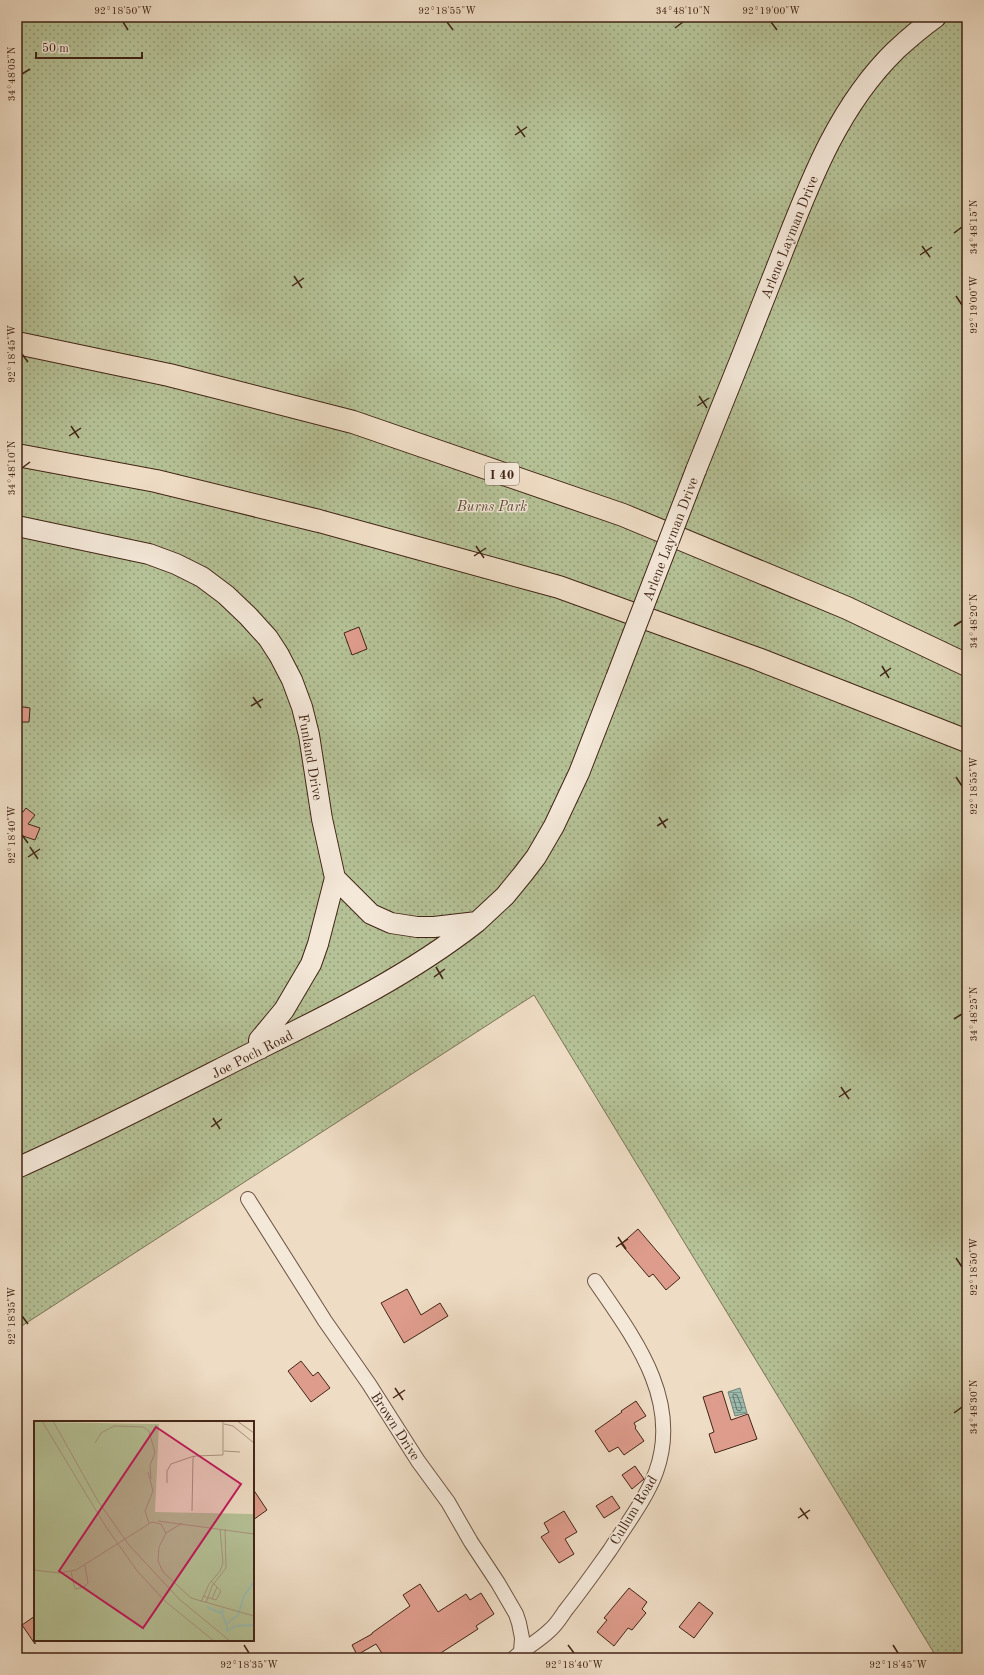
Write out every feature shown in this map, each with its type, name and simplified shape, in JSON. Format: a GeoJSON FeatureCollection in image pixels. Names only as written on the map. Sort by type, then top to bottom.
{"type":"FeatureCollection","features":[{"type":"Feature","properties":{"kind":"highway","name":"I 40"},"geometry":{"type":"LineString","coordinates":[[17,343],[169,375],[353,422],[623,515],[847,608],[967,665]]}},
{"type":"Feature","properties":{"kind":"highway"},"geometry":{"type":"LineString","coordinates":[[17,455],[156,481],[320,521],[559,587],[758,659],[967,740]]}},
{"type":"Feature","properties":{"kind":"street","name":"Arlene Layman Drive"},"geometry":{"type":"LineString","coordinates":[[477,922],[505,896],[536,857],[554,826],[579,773],[696,470],[805,196],[829,144],[855,100],[870,80],[896,50],[936,17]]}},
{"type":"Feature","properties":{"kind":"street","name":"Funland Drive"},"geometry":{"type":"LineString","coordinates":[[17,526],[149,554],[176,564],[202,577],[226,595],[268,638],[292,680],[302,707],[309,735],[322,819],[335,878],[320,938],[311,964],[284,1010],[258,1040],[260,1049]]}},
{"type":"Feature","properties":{"kind":"street"},"geometry":{"type":"LineString","coordinates":[[335,878],[372,914],[391,922],[417,927],[434,927],[477,922]]}},
{"type":"Feature","properties":{"kind":"street","name":"Joe Poch Road"},"geometry":{"type":"LineString","coordinates":[[17,1168],[147,1107],[354,1002],[455,940],[477,922]]}},
{"type":"Feature","properties":{"kind":"street","name":"Brown Drive"},"geometry":{"type":"LineString","coordinates":[[248,1199],[325,1321],[369,1384],[418,1461],[448,1502],[498,1582],[516,1614],[519,1623],[522,1638],[518,1655]]}},
{"type":"Feature","properties":{"kind":"street","name":"Cullum Road"},"geometry":{"type":"LineString","coordinates":[[518,1655],[551,1630],[581,1591],[646,1493],[660,1458],[664,1435],[664,1420],[662,1406],[655,1382],[647,1364],[618,1314],[595,1281]]}},
{"type":"Feature","properties":{"kind":"green space","name":"Burns Park"},"geometry":{"type":"Polygon","coordinates":[[[17,17],[967,17],[967,1658],[937,1658],[534,995],[17,1329],[17,17]]]}},
{"type":"Feature","properties":{"kind":"water"},"geometry":{"type":"Polygon","coordinates":[[[740,1388],[747,1413],[735,1416],[728,1392],[740,1388]]]}},
{"type":"Feature","properties":{"kind":"building"},"geometry":{"type":"Polygon","coordinates":[[[359,627],[367,649],[352,655],[344,633],[359,627]]]}},
{"type":"Feature","properties":{"kind":"building"},"geometry":{"type":"Polygon","coordinates":[[[17,706],[30,708],[29,722],[17,722],[17,706]]]}},
{"type":"Feature","properties":{"kind":"building"},"geometry":{"type":"Polygon","coordinates":[[[26,808],[35,815],[28,824],[40,828],[35,840],[20,835],[17,838],[17,811],[23,812],[26,808]]]}},
{"type":"Feature","properties":{"kind":"building"},"geometry":{"type":"Polygon","coordinates":[[[638,1229],[680,1278],[666,1290],[653,1274],[649,1277],[621,1244],[638,1229]]]}},
{"type":"Feature","properties":{"kind":"building"},"geometry":{"type":"Polygon","coordinates":[[[407,1289],[421,1315],[440,1303],[448,1316],[404,1343],[381,1303],[407,1289]]]}},
{"type":"Feature","properties":{"kind":"building"},"geometry":{"type":"Polygon","coordinates":[[[301,1361],[313,1376],[318,1372],[330,1388],[311,1402],[288,1371],[301,1361]]]}},
{"type":"Feature","properties":{"kind":"building"},"geometry":{"type":"Polygon","coordinates":[[[722,1391],[731,1420],[748,1414],[757,1439],[715,1453],[709,1434],[714,1432],[703,1397],[722,1391]]]}},
{"type":"Feature","properties":{"kind":"building"},"geometry":{"type":"Polygon","coordinates":[[[636,1401],[646,1416],[634,1423],[635,1428],[644,1441],[624,1455],[618,1447],[609,1452],[595,1431],[636,1401]]]}},
{"type":"Feature","properties":{"kind":"building"},"geometry":{"type":"Polygon","coordinates":[[[635,1466],[644,1479],[632,1489],[622,1475],[635,1466]]]}},
{"type":"Feature","properties":{"kind":"building"},"geometry":{"type":"Polygon","coordinates":[[[254,1490],[267,1510],[254,1519],[254,1490]]]}},
{"type":"Feature","properties":{"kind":"building"},"geometry":{"type":"Polygon","coordinates":[[[612,1496],[620,1508],[604,1518],[596,1506],[612,1496]]]}},
{"type":"Feature","properties":{"kind":"building"},"geometry":{"type":"Polygon","coordinates":[[[564,1511],[577,1532],[565,1539],[574,1554],[559,1563],[541,1537],[549,1532],[544,1523],[564,1511]]]}},
{"type":"Feature","properties":{"kind":"building"},"geometry":{"type":"Polygon","coordinates":[[[420,1584],[438,1612],[466,1594],[470,1600],[481,1593],[494,1614],[476,1626],[478,1629],[433,1658],[385,1658],[376,1644],[357,1655],[352,1645],[372,1634],[410,1606],[403,1595],[420,1584]]]}},
{"type":"Feature","properties":{"kind":"building"},"geometry":{"type":"Polygon","coordinates":[[[629,1588],[647,1602],[642,1609],[646,1613],[632,1630],[628,1628],[614,1646],[597,1632],[607,1620],[604,1618],[629,1588]]]}},
{"type":"Feature","properties":{"kind":"building"},"geometry":{"type":"Polygon","coordinates":[[[699,1602],[713,1613],[694,1638],[679,1627],[699,1602]]]}},
{"type":"Feature","properties":{"kind":"building"},"geometry":{"type":"Polygon","coordinates":[[[34,1617],[35,1644],[22,1625],[34,1617]]]}}]}
